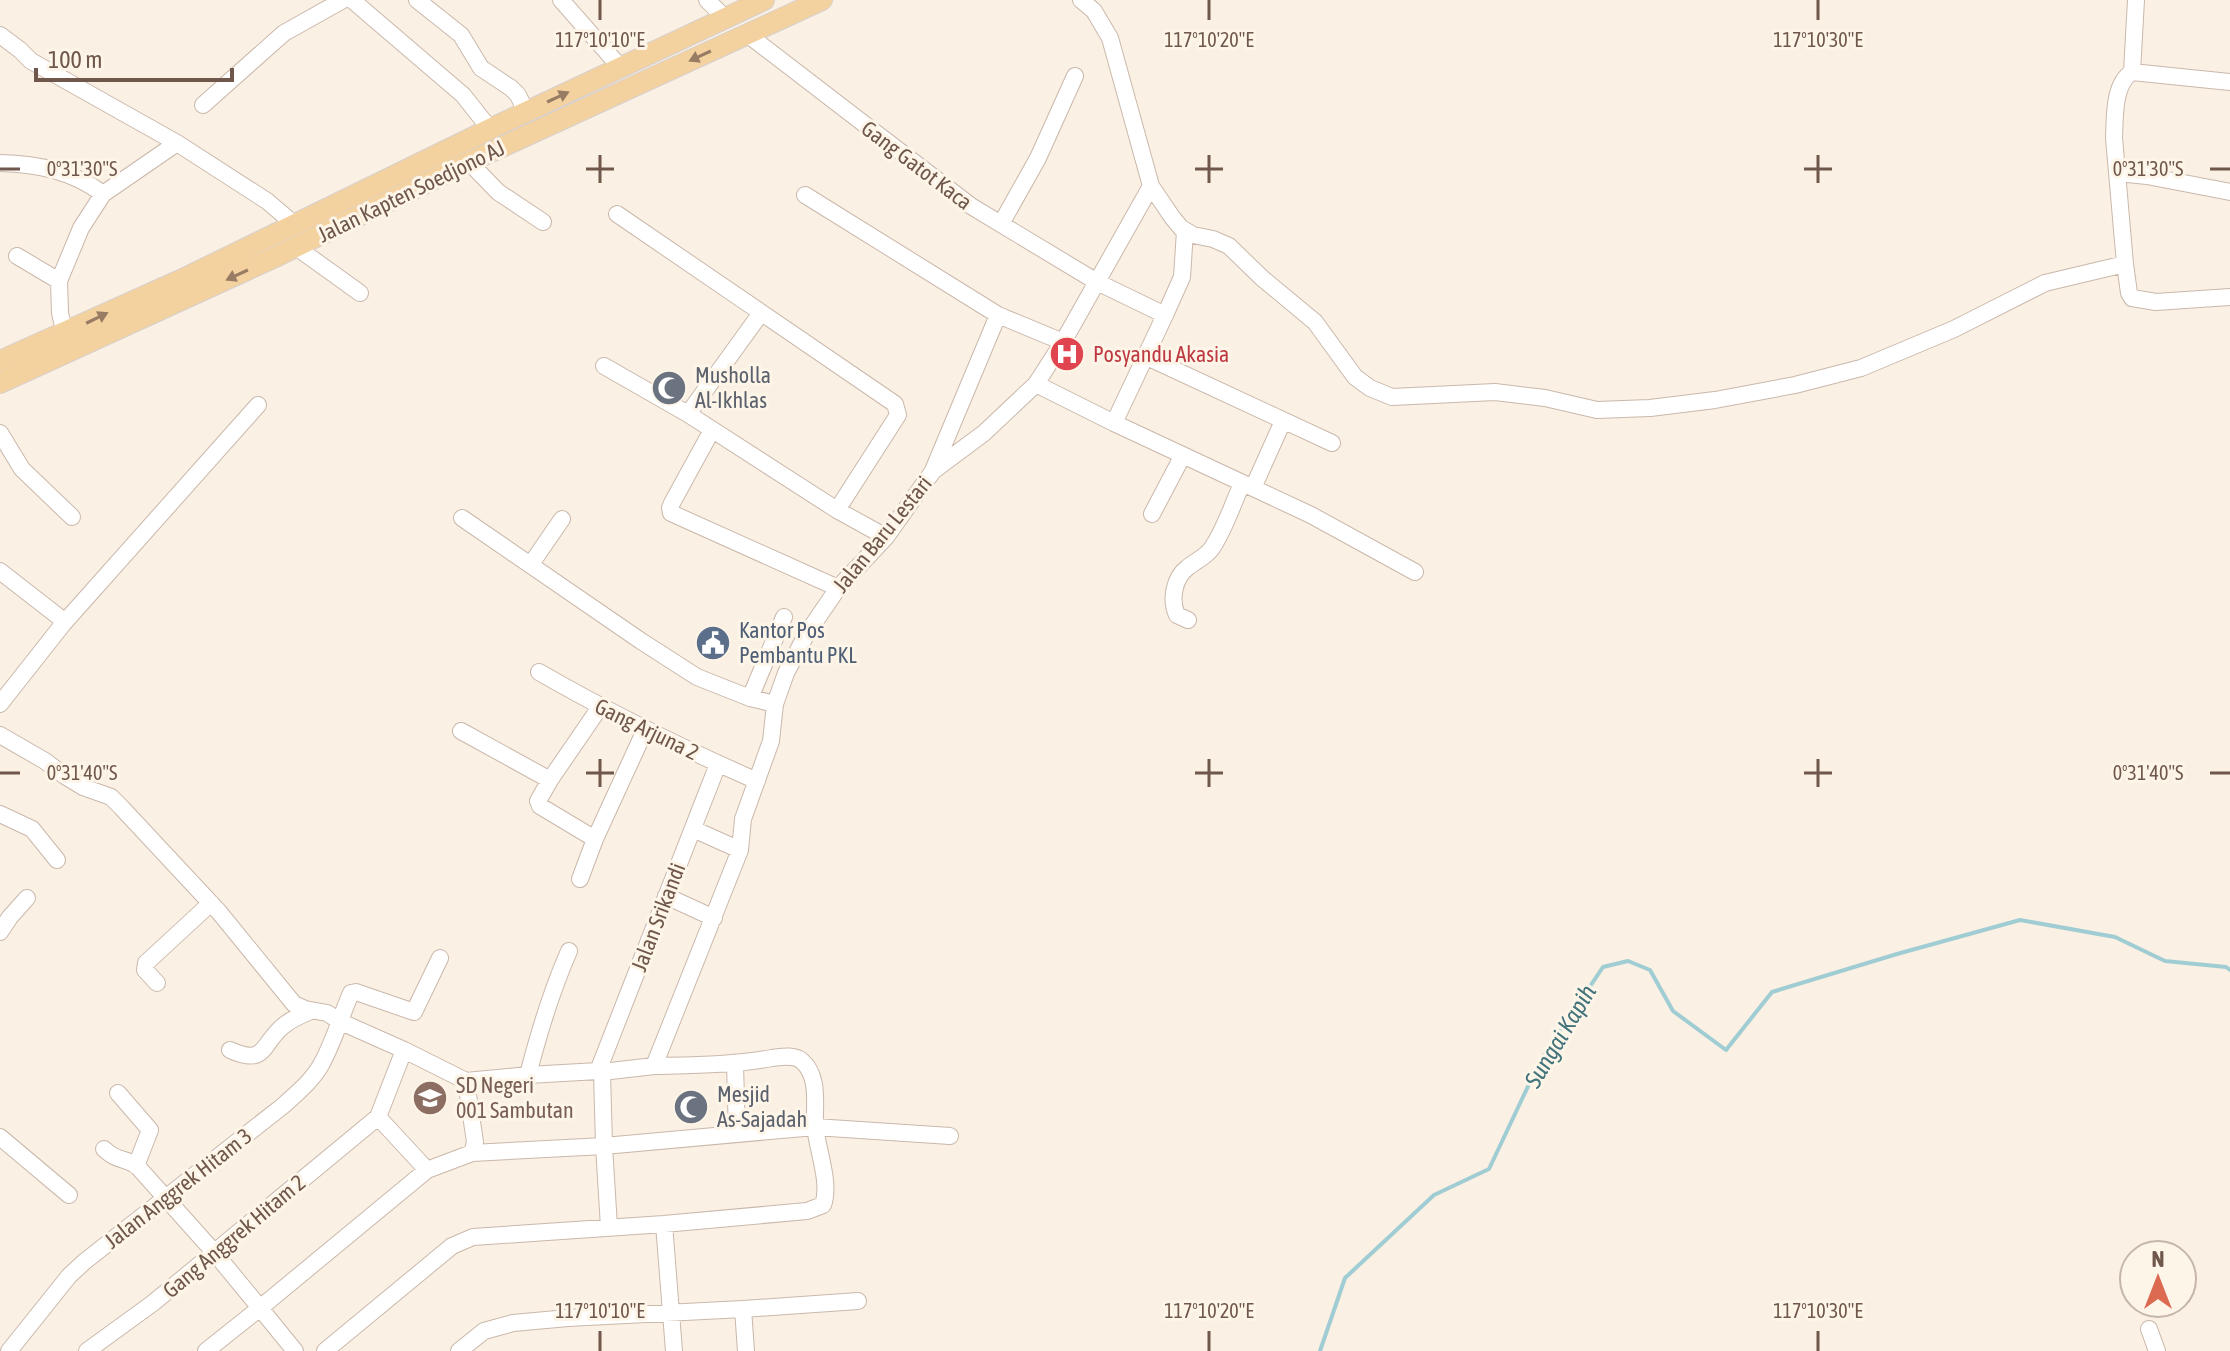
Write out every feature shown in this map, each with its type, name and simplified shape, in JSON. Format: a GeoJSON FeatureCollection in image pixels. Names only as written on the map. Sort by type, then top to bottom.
{"type":"FeatureCollection","features":[{"type":"Feature","properties":{"kind":"main road","name":"Jalan Kapten Soedjono AJ"},"geometry":{"type":"LineString","coordinates":[[0,361],[187,277],[764,0]]}},
{"type":"Feature","properties":{"kind":"main road","name":"Jalan Kapten Soedjono AJ"},"geometry":{"type":"LineString","coordinates":[[0,383],[822,0]]}},
{"type":"Feature","properties":{"kind":"main road"},"geometry":{"type":"LineString","coordinates":[[263,239],[273,258]]}},
{"type":"Feature","properties":{"kind":"street"},"geometry":{"type":"LineString","coordinates":[[203,105],[284,33],[343,0]]}},
{"type":"Feature","properties":{"kind":"street"},"geometry":{"type":"LineString","coordinates":[[352,0],[463,95],[490,129]]}},
{"type":"Feature","properties":{"kind":"street"},"geometry":{"type":"LineString","coordinates":[[417,0],[461,35],[481,68],[511,88],[526,112]]}},
{"type":"Feature","properties":{"kind":"street"},"geometry":{"type":"LineString","coordinates":[[561,0],[621,68]]}},
{"type":"Feature","properties":{"kind":"street"},"geometry":{"type":"LineString","coordinates":[[707,0],[726,19]]}},
{"type":"Feature","properties":{"kind":"street"},"geometry":{"type":"LineString","coordinates":[[2132,72],[2136,0]]}},
{"type":"Feature","properties":{"kind":"street"},"geometry":{"type":"LineString","coordinates":[[1093,4],[1110,38],[1151,186],[1172,217],[1185,231],[1229,246],[1315,322],[1355,377],[1370,388],[1392,397],[1495,392],[1545,398],[1597,410],[1650,408],[1715,400],[1795,385],[1861,368],[1954,329],[2045,283],[2125,264]]}},
{"type":"Feature","properties":{"kind":"street","name":"Gang Gatot Kaca"},"geometry":{"type":"LineString","coordinates":[[747,34],[971,206],[1097,282],[1165,315]]}},
{"type":"Feature","properties":{"kind":"street"},"geometry":{"type":"LineString","coordinates":[[2,42],[177,143],[267,201],[294,224]]}},
{"type":"Feature","properties":{"kind":"street"},"geometry":{"type":"LineString","coordinates":[[2230,82],[2132,72],[2125,76],[2121,85],[2114,138],[2125,264],[2132,298],[2156,302],[2230,297]]}},
{"type":"Feature","properties":{"kind":"street"},"geometry":{"type":"LineString","coordinates":[[1001,224],[1038,158],[1075,76]]}},
{"type":"Feature","properties":{"kind":"street"},"geometry":{"type":"LineString","coordinates":[[65,334],[60,313],[59,281],[81,228],[103,194],[177,143]]}},
{"type":"Feature","properties":{"kind":"street"},"geometry":{"type":"LineString","coordinates":[[469,162],[498,192],[543,222]]}},
{"type":"Feature","properties":{"kind":"street"},"geometry":{"type":"LineString","coordinates":[[0,163],[34,165],[67,174],[103,194]]}},
{"type":"Feature","properties":{"kind":"street"},"geometry":{"type":"LineString","coordinates":[[2118,173],[2230,192]]}},
{"type":"Feature","properties":{"kind":"street","name":"Jalan Baru Lestari"},"geometry":{"type":"LineString","coordinates":[[654,1066],[740,850],[743,819],[771,741],[775,704],[799,648],[838,588],[886,537],[933,471],[984,433],[1036,384],[1151,186]]}},
{"type":"Feature","properties":{"kind":"street"},"geometry":{"type":"LineString","coordinates":[[805,195],[998,315],[1063,342]]}},
{"type":"Feature","properties":{"kind":"street"},"geometry":{"type":"LineString","coordinates":[[617,214],[895,404],[898,415],[837,510]]}},
{"type":"Feature","properties":{"kind":"street"},"geometry":{"type":"LineString","coordinates":[[1114,423],[1182,277],[1185,231]]}},
{"type":"Feature","properties":{"kind":"street"},"geometry":{"type":"LineString","coordinates":[[296,247],[360,293]]}},
{"type":"Feature","properties":{"kind":"street"},"geometry":{"type":"LineString","coordinates":[[17,256],[59,281]]}},
{"type":"Feature","properties":{"kind":"street"},"geometry":{"type":"LineString","coordinates":[[688,414],[761,313]]}},
{"type":"Feature","properties":{"kind":"street"},"geometry":{"type":"LineString","coordinates":[[933,471],[998,315]]}},
{"type":"Feature","properties":{"kind":"street"},"geometry":{"type":"LineString","coordinates":[[1147,357],[1332,443]]}},
{"type":"Feature","properties":{"kind":"street"},"geometry":{"type":"LineString","coordinates":[[604,366],[688,414],[837,510],[886,537]]}},
{"type":"Feature","properties":{"kind":"street"},"geometry":{"type":"LineString","coordinates":[[1036,384],[1311,515],[1415,572]]}},
{"type":"Feature","properties":{"kind":"street"},"geometry":{"type":"LineString","coordinates":[[0,704],[63,624],[258,405]]}},
{"type":"Feature","properties":{"kind":"street"},"geometry":{"type":"LineString","coordinates":[[1188,620],[1174,610],[1178,580],[1186,568],[1211,550],[1283,421]]}},
{"type":"Feature","properties":{"kind":"street"},"geometry":{"type":"LineString","coordinates":[[712,430],[672,503],[671,513],[838,588]]}},
{"type":"Feature","properties":{"kind":"street"},"geometry":{"type":"LineString","coordinates":[[0,433],[22,469],[72,517]]}},
{"type":"Feature","properties":{"kind":"street"},"geometry":{"type":"LineString","coordinates":[[1152,514],[1183,455]]}},
{"type":"Feature","properties":{"kind":"street"},"geometry":{"type":"LineString","coordinates":[[462,518],[697,677],[750,698],[775,704]]}},
{"type":"Feature","properties":{"kind":"street"},"geometry":{"type":"LineString","coordinates":[[531,564],[562,519]]}},
{"type":"Feature","properties":{"kind":"street"},"geometry":{"type":"LineString","coordinates":[[0,571],[62,618],[63,624]]}},
{"type":"Feature","properties":{"kind":"street"},"geometry":{"type":"LineString","coordinates":[[750,698],[784,617]]}},
{"type":"Feature","properties":{"kind":"street","name":"Gang Arjuna 2"},"geometry":{"type":"LineString","coordinates":[[539,672],[645,730],[757,781]]}},
{"type":"Feature","properties":{"kind":"street"},"geometry":{"type":"LineString","coordinates":[[595,839],[540,806],[538,801],[600,707]]}},
{"type":"Feature","properties":{"kind":"street"},"geometry":{"type":"LineString","coordinates":[[580,879],[645,730]]}},
{"type":"Feature","properties":{"kind":"street"},"geometry":{"type":"LineString","coordinates":[[461,731],[550,780]]}},
{"type":"Feature","properties":{"kind":"street"},"geometry":{"type":"LineString","coordinates":[[0,735],[83,787],[111,797],[211,903],[294,1004],[311,1011],[322,1011],[466,1081],[654,1066],[735,1064],[783,1056],[795,1057],[803,1062],[815,1085],[815,1127],[823,1166],[825,1199],[819,1208],[664,1224],[473,1237],[452,1246],[325,1351]]}},
{"type":"Feature","properties":{"kind":"street","name":"Jalan Srikandi"},"geometry":{"type":"LineString","coordinates":[[600,1071],[718,764]]}},
{"type":"Feature","properties":{"kind":"street"},"geometry":{"type":"LineString","coordinates":[[0,814],[32,829],[57,860]]}},
{"type":"Feature","properties":{"kind":"street"},"geometry":{"type":"LineString","coordinates":[[693,829],[740,850]]}},
{"type":"Feature","properties":{"kind":"street"},"geometry":{"type":"LineString","coordinates":[[666,896],[714,918]]}},
{"type":"Feature","properties":{"kind":"street"},"geometry":{"type":"LineString","coordinates":[[0,932],[27,898]]}},
{"type":"Feature","properties":{"kind":"street"},"geometry":{"type":"LineString","coordinates":[[157,983],[145,970],[146,963],[211,903]]}},
{"type":"Feature","properties":{"kind":"street"},"geometry":{"type":"LineString","coordinates":[[528,1075],[539,1030],[569,951]]}},
{"type":"Feature","properties":{"kind":"street","name":"Jalan Anggrek Hitam 3"},"geometry":{"type":"LineString","coordinates":[[14,1349],[69,1276],[84,1262],[284,1105],[307,1083],[321,1065],[350,994],[354,992],[414,1012],[440,958]]}},
{"type":"Feature","properties":{"kind":"street"},"geometry":{"type":"LineString","coordinates":[[230,1050],[241,1054],[259,1053],[281,1027],[311,1011]]}},
{"type":"Feature","properties":{"kind":"street"},"geometry":{"type":"LineString","coordinates":[[404,1050],[378,1117],[427,1170]]}},
{"type":"Feature","properties":{"kind":"street"},"geometry":{"type":"LineString","coordinates":[[735,1064],[737,1134]]}},
{"type":"Feature","properties":{"kind":"street"},"geometry":{"type":"LineString","coordinates":[[600,1071],[609,1227]]}},
{"type":"Feature","properties":{"kind":"street"},"geometry":{"type":"LineString","coordinates":[[466,1081],[475,1142],[472,1153]]}},
{"type":"Feature","properties":{"kind":"street"},"geometry":{"type":"LineString","coordinates":[[118,1093],[150,1130],[136,1166]]}},
{"type":"Feature","properties":{"kind":"street","name":"Gang Anggrek Hitam 2"},"geometry":{"type":"LineString","coordinates":[[87,1351],[153,1303],[378,1117]]}},
{"type":"Feature","properties":{"kind":"street"},"geometry":{"type":"LineString","coordinates":[[206,1351],[427,1170],[472,1153],[604,1146],[815,1127],[950,1136]]}},
{"type":"Feature","properties":{"kind":"street"},"geometry":{"type":"LineString","coordinates":[[0,1137],[69,1195]]}},
{"type":"Feature","properties":{"kind":"street"},"geometry":{"type":"LineString","coordinates":[[104,1149],[113,1157],[136,1166],[214,1252],[295,1351]]}},
{"type":"Feature","properties":{"kind":"street"},"geometry":{"type":"LineString","coordinates":[[664,1224],[674,1351]]}},
{"type":"Feature","properties":{"kind":"street"},"geometry":{"type":"LineString","coordinates":[[459,1351],[484,1331],[513,1323],[858,1301]]}},
{"type":"Feature","properties":{"kind":"street"},"geometry":{"type":"LineString","coordinates":[[743,1309],[746,1351]]}},
{"type":"Feature","properties":{"kind":"street"},"geometry":{"type":"LineString","coordinates":[[2149,1329],[2157,1351]]}},
{"type":"Feature","properties":{"kind":"waterway","name":"Sungai Kapih"},"geometry":{"type":"LineString","coordinates":[[1320,1351],[1345,1278],[1434,1195],[1489,1169],[1540,1061],[1603,967],[1628,961],[1650,970],[1673,1011],[1726,1050],[1772,992],[2020,920],[2115,937],[2165,961],[2226,967],[2230,970]]}},
{"type":"Feature","properties":{"kind":"place","name":"Posyandu Akasia"},"geometry":{"type":"Point","coordinates":[1067,354]}},
{"type":"Feature","properties":{"kind":"place","name":"Musholla Al-Ikhlas"},"geometry":{"type":"Point","coordinates":[669,388]}},
{"type":"Feature","properties":{"kind":"place","name":"Kantor Pos Pembantu PKL"},"geometry":{"type":"Point","coordinates":[713,643]}},
{"type":"Feature","properties":{"kind":"place","name":"SD Negeri 001 Sambutan"},"geometry":{"type":"Point","coordinates":[430,1098]}},
{"type":"Feature","properties":{"kind":"place","name":"Mesjid As-Sajadah"},"geometry":{"type":"Point","coordinates":[691,1107]}}]}
